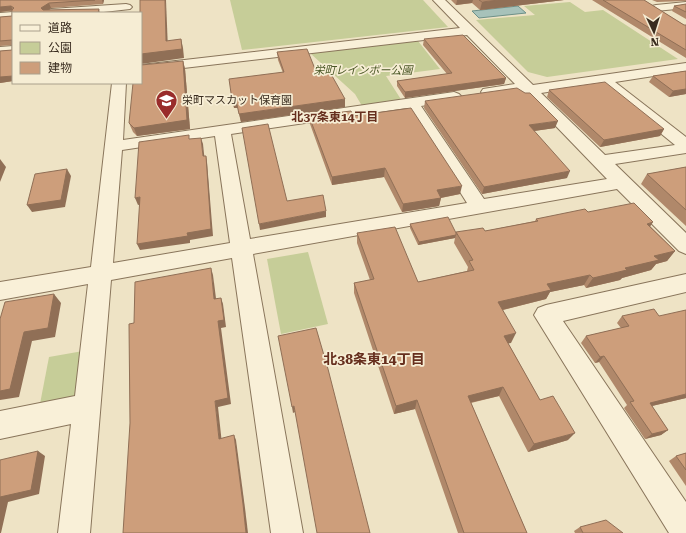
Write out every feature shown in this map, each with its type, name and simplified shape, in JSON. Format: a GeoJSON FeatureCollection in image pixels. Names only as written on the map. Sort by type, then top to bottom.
{"type":"FeatureCollection","features":[{"type":"Feature","properties":{"kind":"street"},"geometry":{"type":"LineString","coordinates":[[439,0],[686,246]]}},
{"type":"Feature","properties":{"kind":"street"},"geometry":{"type":"LineString","coordinates":[[674,19],[651,6],[686,5]]}},
{"type":"Feature","properties":{"kind":"street"},"geometry":{"type":"LineString","coordinates":[[64,12],[126,7]]}},
{"type":"Feature","properties":{"kind":"street"},"geometry":{"type":"LineString","coordinates":[[0,17],[12,16]]}},
{"type":"Feature","properties":{"kind":"street"},"geometry":{"type":"LineString","coordinates":[[142,69],[471,31]]}},
{"type":"Feature","properties":{"kind":"street"},"geometry":{"type":"LineString","coordinates":[[0,51],[12,50]]}},
{"type":"Feature","properties":{"kind":"street"},"geometry":{"type":"LineString","coordinates":[[114,146],[411,103],[603,79],[682,71]]}},
{"type":"Feature","properties":{"kind":"street"},"geometry":{"type":"LineString","coordinates":[[603,79],[686,146]]}},
{"type":"Feature","properties":{"kind":"street"},"geometry":{"type":"LineString","coordinates":[[74,533],[114,146],[119,84]]}},
{"type":"Feature","properties":{"kind":"street"},"geometry":{"type":"LineString","coordinates":[[411,103],[480,208]]}},
{"type":"Feature","properties":{"kind":"street"},"geometry":{"type":"LineString","coordinates":[[222,130],[287,533]]}},
{"type":"Feature","properties":{"kind":"street"},"geometry":{"type":"LineString","coordinates":[[601,161],[686,146]]}},
{"type":"Feature","properties":{"kind":"street"},"geometry":{"type":"LineString","coordinates":[[0,291],[622,182]]}},
{"type":"Feature","properties":{"kind":"street"},"geometry":{"type":"LineString","coordinates":[[686,283],[546,315],[686,531]]}},
{"type":"Feature","properties":{"kind":"street"},"geometry":{"type":"LineString","coordinates":[[0,425],[87,407]]}},
{"type":"Feature","properties":{"kind":"green space"},"geometry":{"type":"Polygon","coordinates":[[[230,0],[423,0],[448,27],[242,50],[230,0]]]}},
{"type":"Feature","properties":{"kind":"green space"},"geometry":{"type":"Polygon","coordinates":[[[570,2],[585,12],[603,10],[678,59],[547,77],[528,72],[476,20],[535,15],[524,6],[570,2]]]}},
{"type":"Feature","properties":{"kind":"green space","name":"栄町レインボー公園"},"geometry":{"type":"Polygon","coordinates":[[[418,41],[440,69],[386,76],[402,101],[362,106],[355,94],[310,53],[418,41]]]}},
{"type":"Feature","properties":{"kind":"green space"},"geometry":{"type":"Polygon","coordinates":[[[308,252],[328,324],[281,334],[267,259],[308,252]]]}},
{"type":"Feature","properties":{"kind":"green space"},"geometry":{"type":"Polygon","coordinates":[[[83,351],[75,402],[39,409],[49,357],[83,351]]]}},
{"type":"Feature","properties":{"kind":"water"},"geometry":{"type":"Polygon","coordinates":[[[518,6],[526,13],[479,18],[472,11],[518,6]]]}},
{"type":"Feature","properties":{"kind":"building"},"geometry":{"type":"Polygon","coordinates":[[[0,0],[95,0],[49,3],[41,8],[43,10],[99,9],[98,12],[12,12],[14,8],[11,6],[0,7],[0,0]]]}},
{"type":"Feature","properties":{"kind":"building"},"geometry":{"type":"Polygon","coordinates":[[[140,0],[165,0],[166,41],[181,39],[182,49],[142,54],[142,12],[140,12],[140,0]]]}},
{"type":"Feature","properties":{"kind":"building"},"geometry":{"type":"Polygon","coordinates":[[[479,0],[499,0],[482,2],[479,0]]]}},
{"type":"Feature","properties":{"kind":"building"},"geometry":{"type":"Polygon","coordinates":[[[603,0],[644,0],[686,25],[686,50],[603,0]]]}},
{"type":"Feature","properties":{"kind":"building"},"geometry":{"type":"Polygon","coordinates":[[[686,4],[686,12],[674,6],[686,4]]]}},
{"type":"Feature","properties":{"kind":"building"},"geometry":{"type":"Polygon","coordinates":[[[12,16],[12,40],[0,41],[0,17],[12,16]]]}},
{"type":"Feature","properties":{"kind":"building"},"geometry":{"type":"Polygon","coordinates":[[[463,35],[506,78],[405,92],[397,81],[452,73],[424,39],[463,35]]]}},
{"type":"Feature","properties":{"kind":"building"},"geometry":{"type":"Polygon","coordinates":[[[307,49],[315,69],[327,67],[345,99],[239,114],[236,100],[232,100],[229,79],[284,72],[277,52],[307,49]]]}},
{"type":"Feature","properties":{"kind":"building"},"geometry":{"type":"Polygon","coordinates":[[[12,50],[12,76],[0,77],[0,51],[12,50]]]}},
{"type":"Feature","properties":{"kind":"building"},"geometry":{"type":"Polygon","coordinates":[[[183,61],[187,120],[134,128],[129,123],[133,84],[142,84],[142,65],[183,61]]]}},
{"type":"Feature","properties":{"kind":"building"},"geometry":{"type":"Polygon","coordinates":[[[686,71],[686,89],[673,91],[653,76],[686,71]]]}},
{"type":"Feature","properties":{"kind":"building"},"geometry":{"type":"Polygon","coordinates":[[[605,82],[664,129],[604,140],[549,90],[605,82]]]}},
{"type":"Feature","properties":{"kind":"building"},"geometry":{"type":"Polygon","coordinates":[[[517,88],[525,93],[530,93],[558,121],[529,125],[570,171],[484,187],[425,101],[517,88]]]}},
{"type":"Feature","properties":{"kind":"building"},"geometry":{"type":"Polygon","coordinates":[[[411,108],[462,186],[437,190],[441,198],[403,204],[385,168],[332,177],[309,116],[351,111],[353,116],[411,108]]]}},
{"type":"Feature","properties":{"kind":"building"},"geometry":{"type":"Polygon","coordinates":[[[268,124],[287,201],[323,195],[326,211],[259,224],[242,128],[268,124]]]}},
{"type":"Feature","properties":{"kind":"building"},"geometry":{"type":"Polygon","coordinates":[[[189,135],[189,139],[201,138],[203,156],[206,156],[211,229],[187,233],[188,236],[137,244],[140,197],[135,198],[139,142],[189,135]]]}},
{"type":"Feature","properties":{"kind":"building"},"geometry":{"type":"Polygon","coordinates":[[[686,167],[686,210],[647,174],[686,167]]]}},
{"type":"Feature","properties":{"kind":"building"},"geometry":{"type":"Polygon","coordinates":[[[67,169],[61,200],[27,205],[35,174],[67,169]]]}},
{"type":"Feature","properties":{"kind":"building"},"geometry":{"type":"Polygon","coordinates":[[[634,203],[653,222],[647,224],[675,251],[654,256],[659,260],[625,268],[627,270],[593,278],[590,275],[547,284],[551,290],[498,302],[516,333],[504,336],[540,400],[553,396],[575,433],[534,444],[503,387],[468,396],[527,533],[464,533],[417,400],[396,406],[354,283],[374,279],[357,233],[395,227],[418,282],[474,270],[469,261],[473,260],[456,232],[483,228],[485,231],[538,221],[536,219],[585,209],[588,212],[634,203]]]}},
{"type":"Feature","properties":{"kind":"building"},"geometry":{"type":"Polygon","coordinates":[[[448,217],[456,235],[419,242],[410,224],[448,217]]]}},
{"type":"Feature","properties":{"kind":"building"},"geometry":{"type":"Polygon","coordinates":[[[211,268],[214,299],[221,298],[224,320],[218,321],[228,398],[215,401],[219,439],[234,435],[246,533],[123,533],[130,423],[129,324],[134,323],[135,282],[211,268]]]}},
{"type":"Feature","properties":{"kind":"building"},"geometry":{"type":"Polygon","coordinates":[[[54,294],[48,328],[24,332],[10,389],[0,391],[0,319],[5,302],[54,294]]]}},
{"type":"Feature","properties":{"kind":"building"},"geometry":{"type":"Polygon","coordinates":[[[654,309],[659,316],[686,310],[686,394],[650,403],[668,430],[652,434],[630,402],[634,401],[604,356],[600,357],[586,336],[629,326],[622,316],[654,309]]]}},
{"type":"Feature","properties":{"kind":"building"},"geometry":{"type":"Polygon","coordinates":[[[316,328],[370,533],[317,533],[294,406],[292,407],[278,336],[316,328]]]}},
{"type":"Feature","properties":{"kind":"building"},"geometry":{"type":"Polygon","coordinates":[[[38,451],[31,490],[0,497],[0,460],[38,451]]]}},
{"type":"Feature","properties":{"kind":"building"},"geometry":{"type":"Polygon","coordinates":[[[686,453],[686,470],[676,456],[686,453]]]}},
{"type":"Feature","properties":{"kind":"building"},"geometry":{"type":"Polygon","coordinates":[[[606,520],[623,533],[583,533],[580,527],[606,520]]]}},
{"type":"Feature","properties":{"kind":"place","name":"栄町マスカット保育園"},"geometry":{"type":"Point","coordinates":[166,120]}},
{"type":"Feature","properties":{"kind":"district","name":"北37条東14丁目"},"geometry":{"type":"Point","coordinates":[335,117]}},
{"type":"Feature","properties":{"kind":"district","name":"北38条東14丁目"},"geometry":{"type":"Point","coordinates":[374,359]}}]}
